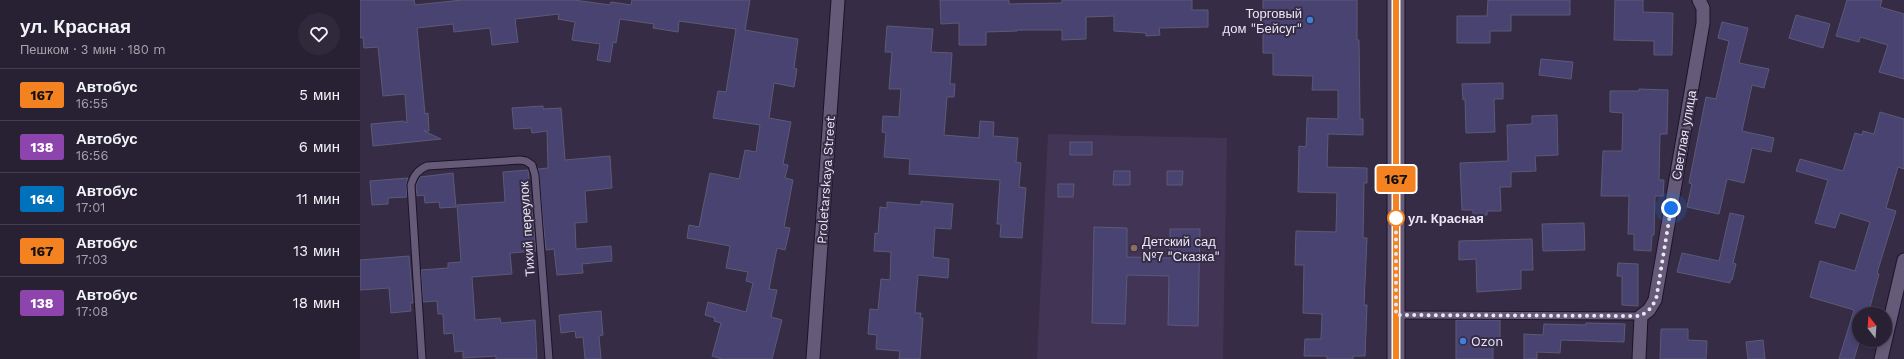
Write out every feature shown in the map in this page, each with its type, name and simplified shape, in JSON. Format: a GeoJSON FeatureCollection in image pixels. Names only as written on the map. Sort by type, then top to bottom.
{"type":"FeatureCollection","features":[{"type":"Feature","properties":{"kind":"street","name":"Proletarskaya Street"},"geometry":{"type":"LineString","coordinates":[[813,359],[838,0]]}},
{"type":"Feature","properties":{"kind":"street"},"geometry":{"type":"LineString","coordinates":[[1396,0],[1396,359]]}},
{"type":"Feature","properties":{"kind":"street","name":"Светлая улица"},"geometry":{"type":"LineString","coordinates":[[1641,316],[1649,310],[1656,300],[1703,23],[1703,8],[1699,0]]}},
{"type":"Feature","properties":{"kind":"street"},"geometry":{"type":"LineString","coordinates":[[1880,359],[1904,260]]}},
{"type":"Feature","properties":{"kind":"street"},"geometry":{"type":"LineString","coordinates":[[1639,359],[1641,316]]}},
{"type":"Feature","properties":{"kind":"lane","name":"Тихий переулок"},"geometry":{"type":"LineString","coordinates":[[422,359],[412,184],[413,179],[421,169],[427,166],[520,160],[532,165],[535,175],[549,359]]}},
{"type":"Feature","properties":{"kind":"lane"},"geometry":{"type":"LineString","coordinates":[[1396,315],[1641,316]]}},
{"type":"Feature","properties":{"kind":"shaded area","name":"Детский сад №7 \"Сказка\""},"geometry":{"type":"Polygon","coordinates":[[[1048,134],[1227,138],[1223,359],[1037,359],[1048,134]]]}},
{"type":"Feature","properties":{"kind":"building"},"geometry":{"type":"Polygon","coordinates":[[[360,0],[414,0],[415,5],[462,0],[574,0],[610,5],[611,2],[631,5],[632,0],[750,0],[745,30],[798,39],[794,68],[797,69],[794,87],[774,83],[769,118],[791,122],[783,164],[788,165],[785,178],[793,180],[784,227],[790,228],[785,250],[777,248],[769,289],[777,290],[771,317],[782,320],[772,359],[722,359],[712,356],[721,323],[714,321],[715,318],[705,315],[708,302],[746,312],[753,283],[746,281],[748,272],[726,268],[730,246],[687,238],[689,225],[699,227],[710,173],[739,179],[745,150],[756,152],[760,125],[713,118],[718,91],[726,92],[736,29],[679,21],[678,32],[653,28],[654,24],[620,19],[616,43],[613,42],[610,62],[597,60],[600,44],[572,40],[575,22],[558,19],[559,14],[515,19],[518,42],[492,45],[490,28],[454,32],[453,24],[417,28],[425,114],[428,113],[429,131],[424,131],[441,139],[373,146],[371,124],[403,121],[407,123],[405,94],[383,96],[378,47],[364,48],[363,37],[360,38],[360,0]]]}},
{"type":"Feature","properties":{"kind":"building"},"geometry":{"type":"Polygon","coordinates":[[[940,0],[1009,0],[1009,4],[1062,3],[1062,0],[1192,0],[1192,10],[1208,10],[1208,27],[1159,28],[1160,35],[1146,36],[1146,33],[1114,31],[1114,16],[1086,17],[1086,39],[1062,40],[1062,30],[1017,30],[986,32],[986,45],[959,45],[959,23],[941,24],[940,0]]]}},
{"type":"Feature","properties":{"kind":"building"},"geometry":{"type":"Polygon","coordinates":[[[1263,0],[1357,0],[1360,119],[1363,119],[1363,135],[1328,134],[1327,167],[1367,168],[1367,183],[1364,183],[1363,238],[1367,238],[1364,305],[1367,305],[1365,356],[1353,356],[1353,359],[1327,359],[1327,356],[1304,356],[1305,339],[1321,339],[1322,314],[1303,313],[1304,265],[1295,265],[1296,231],[1336,232],[1337,193],[1298,192],[1299,146],[1306,147],[1307,118],[1338,119],[1338,90],[1312,90],[1313,76],[1273,75],[1273,53],[1263,53],[1263,0]]]}},
{"type":"Feature","properties":{"kind":"building"},"geometry":{"type":"Polygon","coordinates":[[[1488,0],[1570,0],[1570,15],[1511,15],[1511,31],[1490,31],[1490,43],[1457,43],[1457,16],[1487,16],[1488,0]]]}},
{"type":"Feature","properties":{"kind":"building"},"geometry":{"type":"Polygon","coordinates":[[[1615,0],[1643,0],[1643,12],[1673,13],[1672,55],[1654,55],[1654,41],[1614,40],[1615,0]]]}},
{"type":"Feature","properties":{"kind":"building"},"geometry":{"type":"Polygon","coordinates":[[[1847,0],[1882,0],[1880,7],[1904,14],[1904,79],[1879,72],[1888,45],[1860,37],[1859,42],[1836,36],[1847,0]]]}},
{"type":"Feature","properties":{"kind":"building"},"geometry":{"type":"Polygon","coordinates":[[[1796,15],[1830,24],[1823,48],[1789,38],[1796,15]]]}},
{"type":"Feature","properties":{"kind":"building"},"geometry":{"type":"Polygon","coordinates":[[[1722,22],[1748,28],[1739,63],[1769,69],[1764,88],[1752,85],[1742,131],[1774,138],[1771,152],[1752,148],[1744,183],[1727,179],[1719,214],[1687,207],[1692,184],[1689,183],[1706,97],[1716,99],[1729,41],[1718,38],[1722,22]]]}},
{"type":"Feature","properties":{"kind":"building"},"geometry":{"type":"Polygon","coordinates":[[[887,26],[933,29],[931,52],[952,53],[950,84],[955,84],[954,97],[947,97],[944,135],[979,138],[980,121],[994,122],[993,136],[1018,138],[1016,162],[1021,163],[1019,187],[1026,188],[1022,238],[1000,237],[1001,224],[997,224],[1000,180],[909,174],[910,159],[884,157],[886,133],[882,132],[883,116],[899,117],[901,89],[889,89],[892,52],[885,52],[887,26]]]}},
{"type":"Feature","properties":{"kind":"building"},"geometry":{"type":"Polygon","coordinates":[[[1541,59],[1573,62],[1571,79],[1539,75],[1541,59]]]}},
{"type":"Feature","properties":{"kind":"building"},"geometry":{"type":"Polygon","coordinates":[[[1503,83],[1503,99],[1494,99],[1495,132],[1466,133],[1465,99],[1463,100],[1462,84],[1503,83]]]}},
{"type":"Feature","properties":{"kind":"building"},"geometry":{"type":"Polygon","coordinates":[[[1639,89],[1668,90],[1667,134],[1660,134],[1659,180],[1664,180],[1663,196],[1655,196],[1654,235],[1652,235],[1651,251],[1634,250],[1634,234],[1628,234],[1629,196],[1601,196],[1603,151],[1622,151],[1623,113],[1610,112],[1610,91],[1639,91],[1639,89]]]}},
{"type":"Feature","properties":{"kind":"building"},"geometry":{"type":"Polygon","coordinates":[[[543,106],[543,109],[561,108],[565,160],[610,156],[612,188],[585,191],[587,222],[575,223],[576,249],[611,246],[612,261],[582,264],[583,273],[557,275],[554,249],[546,250],[538,169],[548,168],[547,131],[532,133],[531,128],[514,129],[512,108],[543,106]]]}},
{"type":"Feature","properties":{"kind":"building"},"geometry":{"type":"Polygon","coordinates":[[[1880,112],[1904,119],[1904,169],[1898,167],[1886,208],[1896,211],[1877,273],[1879,274],[1870,307],[1852,307],[1852,309],[1810,297],[1820,261],[1855,271],[1870,222],[1840,213],[1835,228],[1815,223],[1828,180],[1796,171],[1800,159],[1843,171],[1855,133],[1862,135],[1863,131],[1874,134],[1880,112]]]}},
{"type":"Feature","properties":{"kind":"building"},"geometry":{"type":"Polygon","coordinates":[[[1557,115],[1558,155],[1535,156],[1536,171],[1511,172],[1511,187],[1500,187],[1501,211],[1487,211],[1487,215],[1473,216],[1473,210],[1462,210],[1460,163],[1508,161],[1507,125],[1532,124],[1532,116],[1557,115]]]}},
{"type":"Feature","properties":{"kind":"building"},"geometry":{"type":"Polygon","coordinates":[[[1070,142],[1092,142],[1092,155],[1070,155],[1070,142]]]}},
{"type":"Feature","properties":{"kind":"building"},"geometry":{"type":"Polygon","coordinates":[[[528,170],[536,251],[510,253],[512,274],[472,277],[475,320],[500,318],[501,323],[535,320],[537,359],[496,359],[496,356],[463,358],[463,351],[455,352],[453,333],[444,334],[443,314],[438,314],[437,301],[423,302],[421,270],[448,268],[448,263],[461,262],[457,205],[505,202],[503,172],[528,170]]]}},
{"type":"Feature","properties":{"kind":"building"},"geometry":{"type":"Polygon","coordinates":[[[1114,171],[1130,171],[1130,185],[1113,185],[1114,171]]]}},
{"type":"Feature","properties":{"kind":"building"},"geometry":{"type":"Polygon","coordinates":[[[1167,171],[1183,171],[1182,185],[1167,185],[1167,171]]]}},
{"type":"Feature","properties":{"kind":"building"},"geometry":{"type":"Polygon","coordinates":[[[453,173],[456,207],[440,208],[439,202],[425,203],[424,195],[417,196],[416,186],[420,177],[453,173]]]}},
{"type":"Feature","properties":{"kind":"building"},"geometry":{"type":"Polygon","coordinates":[[[408,178],[406,185],[407,197],[388,198],[388,204],[372,205],[370,181],[408,178]]]}},
{"type":"Feature","properties":{"kind":"building"},"geometry":{"type":"Polygon","coordinates":[[[1058,184],[1074,184],[1073,197],[1058,197],[1058,184]]]}},
{"type":"Feature","properties":{"kind":"building"},"geometry":{"type":"Polygon","coordinates":[[[921,201],[953,204],[951,229],[935,228],[933,257],[949,259],[948,278],[918,275],[915,313],[921,313],[920,318],[923,318],[920,359],[899,359],[900,351],[876,349],[877,335],[868,334],[870,309],[878,310],[881,279],[890,280],[891,252],[874,251],[875,233],[878,234],[880,207],[887,208],[887,202],[921,205],[921,201]]]}},
{"type":"Feature","properties":{"kind":"building"},"geometry":{"type":"Polygon","coordinates":[[[1730,213],[1744,216],[1733,263],[1736,264],[1730,283],[1677,272],[1682,253],[1719,261],[1730,213]]]}},
{"type":"Feature","properties":{"kind":"building"},"geometry":{"type":"Polygon","coordinates":[[[1584,223],[1585,250],[1543,251],[1542,224],[1584,223]]]}},
{"type":"Feature","properties":{"kind":"building"},"geometry":{"type":"Polygon","coordinates":[[[1094,227],[1127,228],[1127,257],[1170,258],[1170,229],[1200,229],[1198,326],[1168,325],[1169,276],[1127,275],[1125,324],[1092,323],[1094,227]]]}},
{"type":"Feature","properties":{"kind":"building"},"geometry":{"type":"Polygon","coordinates":[[[1532,239],[1533,270],[1521,270],[1521,289],[1477,292],[1476,259],[1459,260],[1459,241],[1532,239]]]}},
{"type":"Feature","properties":{"kind":"building"},"geometry":{"type":"Polygon","coordinates":[[[409,256],[413,303],[410,303],[411,311],[391,313],[389,288],[360,290],[360,260],[409,256]]]}},
{"type":"Feature","properties":{"kind":"building"},"geometry":{"type":"Polygon","coordinates":[[[1618,263],[1638,264],[1638,306],[1622,305],[1622,276],[1617,276],[1618,263]]]}},
{"type":"Feature","properties":{"kind":"building"},"geometry":{"type":"Polygon","coordinates":[[[601,311],[603,335],[599,336],[601,359],[585,359],[583,337],[576,338],[575,331],[561,333],[559,315],[601,311]]]}},
{"type":"Feature","properties":{"kind":"building"},"geometry":{"type":"Polygon","coordinates":[[[1852,317],[1852,347],[1858,347],[1854,359],[1839,359],[1852,317]]]}},
{"type":"Feature","properties":{"kind":"building"},"geometry":{"type":"Polygon","coordinates":[[[1456,320],[1500,320],[1500,345],[1493,345],[1493,359],[1456,359],[1456,320]]]}},
{"type":"Feature","properties":{"kind":"building"},"geometry":{"type":"Polygon","coordinates":[[[1586,323],[1625,324],[1624,342],[1561,340],[1560,353],[1537,352],[1537,359],[1524,359],[1524,334],[1543,335],[1544,324],[1586,325],[1586,323]]]}},
{"type":"Feature","properties":{"kind":"building"},"geometry":{"type":"Polygon","coordinates":[[[1661,329],[1688,329],[1688,340],[1707,341],[1706,359],[1660,359],[1661,329]]]}},
{"type":"Feature","properties":{"kind":"building"},"geometry":{"type":"Polygon","coordinates":[[[1763,340],[1765,359],[1748,359],[1746,342],[1763,340]]]}},
{"type":"Feature","properties":{"kind":"bus line","name":"167"},"geometry":{"type":"LineString","coordinates":[[1396,0],[1396,359]]}},
{"type":"Feature","properties":{"kind":"place","name":"Торговый дом \"Бейсуг\""},"geometry":{"type":"Point","coordinates":[1310,20]}},
{"type":"Feature","properties":{"kind":"place","name":"ул. Красная"},"geometry":{"type":"Point","coordinates":[1396,218]}},
{"type":"Feature","properties":{"kind":"place","name":"Детский сад №7 \"Сказка\""},"geometry":{"type":"Point","coordinates":[1134,248]}},
{"type":"Feature","properties":{"kind":"place","name":"Ozon"},"geometry":{"type":"Point","coordinates":[1463,341]}},
{"type":"Feature","properties":{"kind":"route"},"geometry":{"type":"LineString","coordinates":[[1396,218],[1396,315],[1641,316],[1649,310],[1656,300],[1671,208]]}}]}
